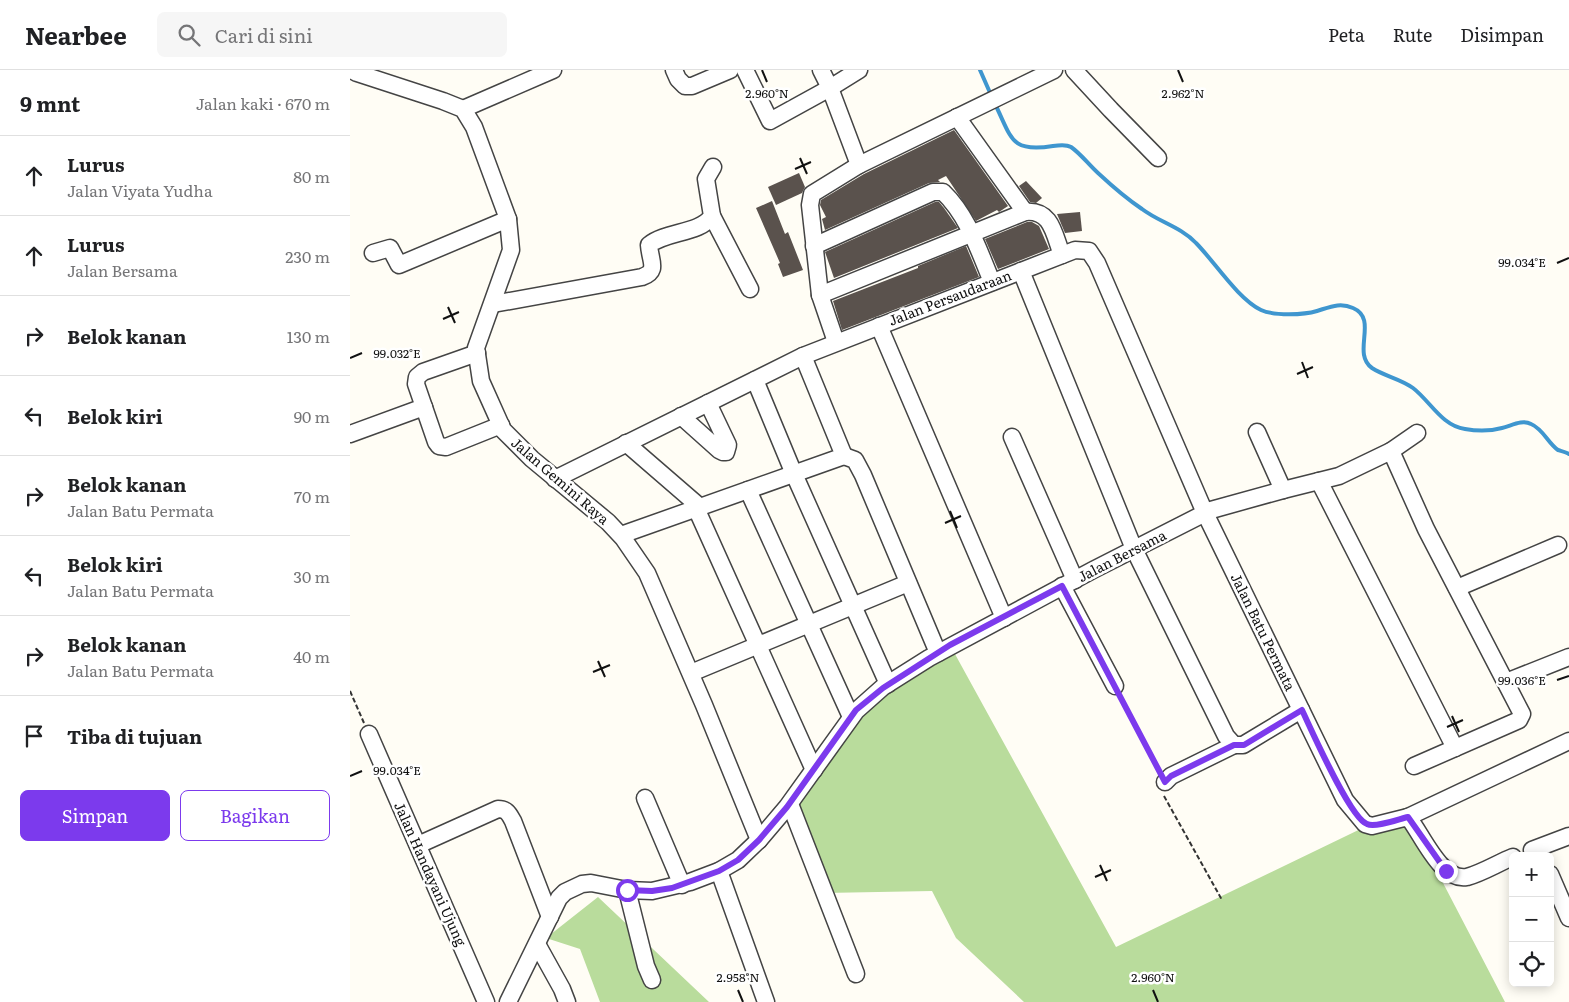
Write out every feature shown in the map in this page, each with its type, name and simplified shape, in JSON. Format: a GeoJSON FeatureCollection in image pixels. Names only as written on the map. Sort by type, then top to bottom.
{"type":"FeatureCollection","features":[{"type":"Feature","properties":{"kind":"street"},"geometry":{"type":"LineString","coordinates":[[352,70],[463,109],[553,70]]}},
{"type":"Feature","properties":{"kind":"street"},"geometry":{"type":"LineString","coordinates":[[674,70],[685,86],[692,86],[730,70]]}},
{"type":"Feature","properties":{"kind":"street"},"geometry":{"type":"LineString","coordinates":[[745,70],[770,121],[830,88],[858,70]]}},
{"type":"Feature","properties":{"kind":"street"},"geometry":{"type":"LineString","coordinates":[[821,70],[830,88],[859,165]]}},
{"type":"Feature","properties":{"kind":"street"},"geometry":{"type":"LineString","coordinates":[[1074,70],[1158,158]]}},
{"type":"Feature","properties":{"kind":"street"},"geometry":{"type":"LineString","coordinates":[[836,342],[820,294],[810,205],[812,194],[859,165],[1018,88],[1045,72]]}},
{"type":"Feature","properties":{"kind":"street","name":"Jalan Gemini Raya"},"geometry":{"type":"LineString","coordinates":[[463,109],[474,127],[508,219],[511,250],[476,348],[481,381],[502,430],[555,479],[608,522],[621,535],[647,573],[691,673],[759,840]]}},
{"type":"Feature","properties":{"kind":"street"},"geometry":{"type":"LineString","coordinates":[[957,117],[1025,212]]}},
{"type":"Feature","properties":{"kind":"street"},"geometry":{"type":"LineString","coordinates":[[713,166],[706,179],[712,216],[750,289]]}},
{"type":"Feature","properties":{"kind":"street"},"geometry":{"type":"LineString","coordinates":[[814,246],[933,192],[943,192],[952,200],[972,233],[992,282]]}},
{"type":"Feature","properties":{"kind":"street"},"geometry":{"type":"LineString","coordinates":[[820,294],[1025,212],[1035,211],[1050,222],[1062,255]]}},
{"type":"Feature","properties":{"kind":"street"},"geometry":{"type":"LineString","coordinates":[[492,304],[642,277],[649,274],[652,269],[650,245],[658,240],[700,226],[709,221],[712,216]]}},
{"type":"Feature","properties":{"kind":"street"},"geometry":{"type":"LineString","coordinates":[[373,253],[390,248],[399,264],[508,219]]}},
{"type":"Feature","properties":{"kind":"street","name":"Jalan Persaudaraan"},"geometry":{"type":"LineString","coordinates":[[555,479],[804,356],[1075,250],[1089,252],[1097,263],[1205,513]]}},
{"type":"Feature","properties":{"kind":"street"},"geometry":{"type":"LineString","coordinates":[[1021,271],[1134,549],[1226,736],[1234,745]]}},
{"type":"Feature","properties":{"kind":"street"},"geometry":{"type":"LineString","coordinates":[[878,326],[1004,618]]}},
{"type":"Feature","properties":{"kind":"street"},"geometry":{"type":"LineString","coordinates":[[477,352],[419,374],[415,380],[439,446],[442,447],[501,426]]}},
{"type":"Feature","properties":{"kind":"street"},"geometry":{"type":"LineString","coordinates":[[804,356],[844,456]]}},
{"type":"Feature","properties":{"kind":"street"},"geometry":{"type":"LineString","coordinates":[[755,380],[794,474],[888,684]]}},
{"type":"Feature","properties":{"kind":"street"},"geometry":{"type":"LineString","coordinates":[[681,416],[719,450],[725,452],[728,445],[708,403]]}},
{"type":"Feature","properties":{"kind":"street"},"geometry":{"type":"LineString","coordinates":[[350,434],[424,407]]}},
{"type":"Feature","properties":{"kind":"street"},"geometry":{"type":"LineString","coordinates":[[1257,432],[1283,490]]}},
{"type":"Feature","properties":{"kind":"street","name":"Jalan Bersama"},"geometry":{"type":"LineString","coordinates":[[511,1000],[559,898],[565,892],[582,884],[652,891],[682,885],[719,871],[738,860],[759,840],[790,804],[856,710],[888,684],[938,653],[1068,583],[1205,513],[1339,476],[1391,451],[1417,433]]}},
{"type":"Feature","properties":{"kind":"street"},"geometry":{"type":"LineString","coordinates":[[1012,437],[1068,583],[1115,686]]}},
{"type":"Feature","properties":{"kind":"street"},"geometry":{"type":"LineString","coordinates":[[626,444],[698,508],[757,645],[814,770]]}},
{"type":"Feature","properties":{"kind":"street"},"geometry":{"type":"LineString","coordinates":[[1391,451],[1415,506],[1522,714],[1519,720],[1414,766]]}},
{"type":"Feature","properties":{"kind":"street"},"geometry":{"type":"LineString","coordinates":[[621,535],[844,456],[852,458],[857,462],[938,653]]}},
{"type":"Feature","properties":{"kind":"street"},"geometry":{"type":"LineString","coordinates":[[1319,481],[1455,748]]}},
{"type":"Feature","properties":{"kind":"street"},"geometry":{"type":"LineString","coordinates":[[748,490],[852,717]]}},
{"type":"Feature","properties":{"kind":"street","name":"Jalan Batu Permata"},"geometry":{"type":"LineString","coordinates":[[1205,513],[1345,800],[1365,824],[1372,826],[1408,817],[1569,741]]}},
{"type":"Feature","properties":{"kind":"street"},"geometry":{"type":"LineString","coordinates":[[1457,588],[1558,545]]}},
{"type":"Feature","properties":{"kind":"street"},"geometry":{"type":"LineString","coordinates":[[691,673],[908,583]]}},
{"type":"Feature","properties":{"kind":"street"},"geometry":{"type":"LineString","coordinates":[[1506,682],[1569,657]]}},
{"type":"Feature","properties":{"kind":"street"},"geometry":{"type":"LineString","coordinates":[[1165,782],[1171,776],[1234,745],[1244,745],[1302,710]]}},
{"type":"Feature","properties":{"kind":"street","name":"Jalan Handayani Ujung"},"geometry":{"type":"LineString","coordinates":[[369,734],[486,1002]]}},
{"type":"Feature","properties":{"kind":"street"},"geometry":{"type":"LineString","coordinates":[[645,798],[682,885]]}},
{"type":"Feature","properties":{"kind":"street"},"geometry":{"type":"LineString","coordinates":[[790,804],[856,974]]}},
{"type":"Feature","properties":{"kind":"street"},"geometry":{"type":"LineString","coordinates":[[418,845],[504,809],[513,821],[550,917]]}},
{"type":"Feature","properties":{"kind":"street"},"geometry":{"type":"LineString","coordinates":[[1408,817],[1438,862],[1446,871],[1458,878],[1468,876],[1509,858]]}},
{"type":"Feature","properties":{"kind":"street"},"geometry":{"type":"LineString","coordinates":[[1538,852],[1569,836]]}},
{"type":"Feature","properties":{"kind":"street"},"geometry":{"type":"LineString","coordinates":[[719,871],[766,1002]]}},
{"type":"Feature","properties":{"kind":"street"},"geometry":{"type":"LineString","coordinates":[[1554,883],[1569,918]]}},
{"type":"Feature","properties":{"kind":"street"},"geometry":{"type":"LineString","coordinates":[[627,890],[646,966],[652,980]]}},
{"type":"Feature","properties":{"kind":"street"},"geometry":{"type":"LineString","coordinates":[[537,944],[562,989],[567,1002]]}},
{"type":"Feature","properties":{"kind":"path"},"geometry":{"type":"LineString","coordinates":[[1115,686],[1165,782],[1162,788],[1163,794],[1222,900]]}},
{"type":"Feature","properties":{"kind":"path"},"geometry":{"type":"LineString","coordinates":[[350,690],[369,734]]}},
{"type":"Feature","properties":{"kind":"green space"},"geometry":{"type":"Polygon","coordinates":[[[950,645],[1116,947],[1404,808],[1505,1002],[1024,1002],[956,938],[932,891],[824,893],[790,804],[856,711],[950,645]]]}},
{"type":"Feature","properties":{"kind":"green space"},"geometry":{"type":"Polygon","coordinates":[[[598,897],[709,1002],[600,1002],[580,949],[546,938],[598,897]]]}},
{"type":"Feature","properties":{"kind":"building"},"geometry":{"type":"Polygon","coordinates":[[[954,130],[1008,206],[999,212],[997,210],[976,221],[946,176],[938,180],[940,182],[929,183],[825,230],[822,219],[826,217],[820,205],[821,200],[864,174],[954,130]]]}},
{"type":"Feature","properties":{"kind":"building"},"geometry":{"type":"Polygon","coordinates":[[[799,173],[805,187],[802,193],[776,205],[768,187],[799,173]]]}},
{"type":"Feature","properties":{"kind":"building"},"geometry":{"type":"Polygon","coordinates":[[[1026,181],[1042,198],[1036,203],[1030,202],[1019,186],[1026,181]]]}},
{"type":"Feature","properties":{"kind":"building"},"geometry":{"type":"Polygon","coordinates":[[[772,201],[785,234],[788,232],[803,270],[783,277],[778,264],[780,263],[756,208],[772,201]]]}},
{"type":"Feature","properties":{"kind":"building"},"geometry":{"type":"Polygon","coordinates":[[[935,202],[939,202],[958,228],[834,278],[825,252],[935,202]]]}},
{"type":"Feature","properties":{"kind":"building"},"geometry":{"type":"Polygon","coordinates":[[[1080,212],[1082,231],[1065,233],[1057,214],[1080,212]]]}},
{"type":"Feature","properties":{"kind":"building"},"geometry":{"type":"Polygon","coordinates":[[[1027,222],[1032,222],[1039,226],[1049,249],[998,269],[985,239],[1027,222]]]}},
{"type":"Feature","properties":{"kind":"building"},"geometry":{"type":"Polygon","coordinates":[[[966,246],[979,277],[842,330],[833,301],[918,268],[918,266],[966,246]]]}},
{"type":"Feature","properties":{"kind":"waterway"},"geometry":{"type":"LineString","coordinates":[[980,70],[991,95]]}},
{"type":"Feature","properties":{"kind":"waterway"},"geometry":{"type":"LineString","coordinates":[[995,104],[1009,134],[1020,145],[1039,148],[1062,145],[1071,147],[1103,178],[1131,201],[1149,214],[1190,237],[1235,289],[1252,305],[1267,312],[1289,314],[1311,312],[1339,305],[1353,308],[1360,313],[1364,320],[1364,354],[1366,362],[1377,371],[1413,388],[1450,423],[1457,427],[1474,430],[1498,429],[1520,423],[1528,423],[1539,429],[1558,450],[1569,454]]}},
{"type":"Feature","properties":{"kind":"route"},"geometry":{"type":"LineString","coordinates":[[627,890],[652,891],[672,888],[719,871],[738,860],[759,840],[787,807],[856,710],[883,688],[950,645],[1062,586],[1165,782],[1171,776],[1234,745],[1244,745],[1302,710],[1345,800],[1360,819],[1365,824],[1372,826],[1408,817],[1446,871]]}}]}
